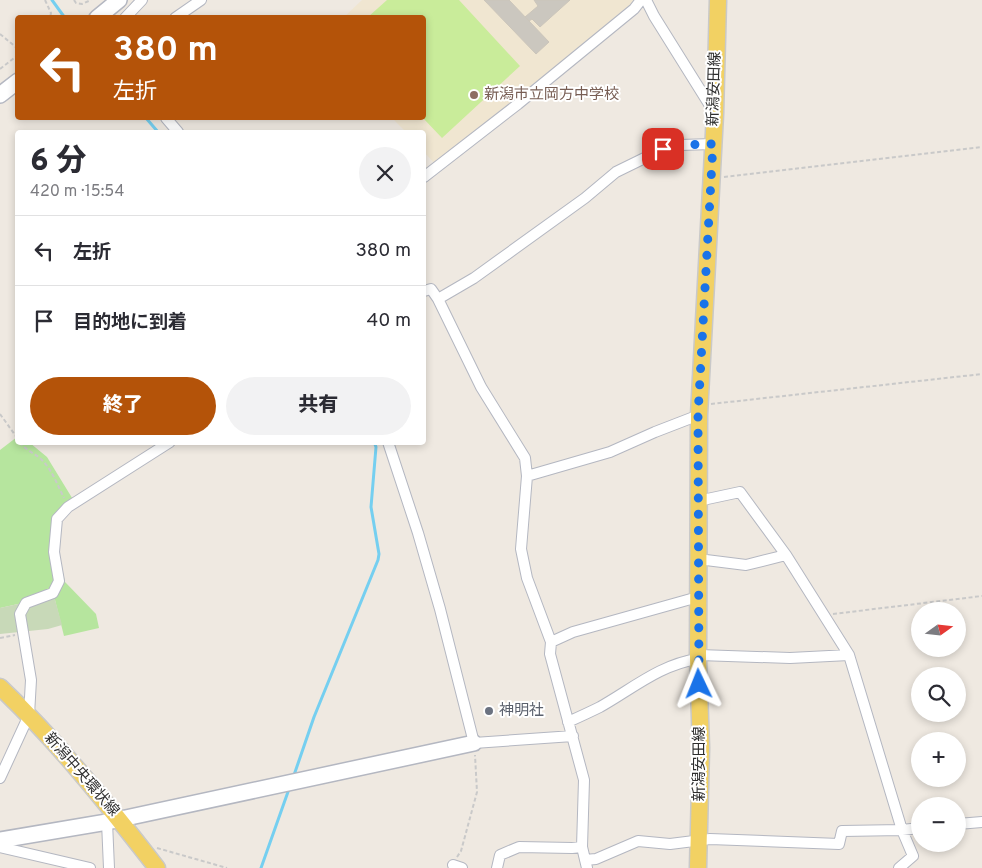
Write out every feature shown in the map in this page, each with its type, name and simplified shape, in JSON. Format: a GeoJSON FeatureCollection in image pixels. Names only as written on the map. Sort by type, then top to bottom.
{"type":"FeatureCollection","features":[{"type":"Feature","properties":{"kind":"main road","name":"新潟安田線"},"geometry":{"type":"LineString","coordinates":[[698,868],[701,748],[698,597],[699,410],[715,114],[718,0]]}},
{"type":"Feature","properties":{"kind":"main road","name":"新潟中央環状線"},"geometry":{"type":"LineString","coordinates":[[0,688],[29,715],[113,820],[143,850],[157,868]]}},
{"type":"Feature","properties":{"kind":"street"},"geometry":{"type":"LineString","coordinates":[[101,15],[119,0]]}},
{"type":"Feature","properties":{"kind":"street"},"geometry":{"type":"LineString","coordinates":[[128,15],[142,0]]}},
{"type":"Feature","properties":{"kind":"street"},"geometry":{"type":"LineString","coordinates":[[179,15],[201,0]]}},
{"type":"Feature","properties":{"kind":"street"},"geometry":{"type":"LineString","coordinates":[[426,175],[518,104],[628,14],[641,0]]}},
{"type":"Feature","properties":{"kind":"street"},"geometry":{"type":"LineString","coordinates":[[646,0],[715,114]]}},
{"type":"Feature","properties":{"kind":"street"},"geometry":{"type":"LineString","coordinates":[[0,96],[15,84]]}},
{"type":"Feature","properties":{"kind":"street"},"geometry":{"type":"LineString","coordinates":[[168,120],[176,130]]}},
{"type":"Feature","properties":{"kind":"street"},"geometry":{"type":"LineString","coordinates":[[438,299],[474,278],[585,198],[616,172],[663,149],[680,145],[713,144]]}},
{"type":"Feature","properties":{"kind":"street"},"geometry":{"type":"LineString","coordinates":[[426,290],[431,289],[438,299],[481,387],[524,458],[527,476],[521,549],[527,578],[551,642],[550,654],[584,780],[582,847],[586,864],[638,841],[670,844],[710,839],[840,844],[842,830],[911,829]]}},
{"type":"Feature","properties":{"kind":"street"},"geometry":{"type":"LineString","coordinates":[[527,476],[610,452],[699,410]]}},
{"type":"Feature","properties":{"kind":"street"},"geometry":{"type":"LineString","coordinates":[[0,778],[29,715],[31,680],[25,634],[20,614],[26,603],[53,593],[59,581],[54,552],[57,518],[68,507],[165,445]]}},
{"type":"Feature","properties":{"kind":"street"},"geometry":{"type":"LineString","coordinates":[[389,445],[418,533],[440,609],[474,743]]}},
{"type":"Feature","properties":{"kind":"street"},"geometry":{"type":"LineString","coordinates":[[698,501],[740,492],[786,555],[849,655],[902,830],[913,856],[899,868]]}},
{"type":"Feature","properties":{"kind":"street"},"geometry":{"type":"LineString","coordinates":[[698,559],[746,565],[786,555]]}},
{"type":"Feature","properties":{"kind":"street"},"geometry":{"type":"LineString","coordinates":[[551,642],[573,632],[698,597]]}},
{"type":"Feature","properties":{"kind":"street"},"geometry":{"type":"LineString","coordinates":[[568,722],[600,707],[659,671],[699,657],[790,658],[849,655]]}},
{"type":"Feature","properties":{"kind":"street"},"geometry":{"type":"LineString","coordinates":[[0,840],[113,820],[474,743],[573,736]]}},
{"type":"Feature","properties":{"kind":"street"},"geometry":{"type":"LineString","coordinates":[[110,868],[113,820]]}},
{"type":"Feature","properties":{"kind":"street"},"geometry":{"type":"LineString","coordinates":[[966,823],[982,822]]}},
{"type":"Feature","properties":{"kind":"street"},"geometry":{"type":"LineString","coordinates":[[0,847],[90,868]]}},
{"type":"Feature","properties":{"kind":"street"},"geometry":{"type":"LineString","coordinates":[[497,868],[500,855],[519,847],[582,847]]}},
{"type":"Feature","properties":{"kind":"path"},"geometry":{"type":"LineString","coordinates":[[45,0],[52,13],[51,15]]}},
{"type":"Feature","properties":{"kind":"path"},"geometry":{"type":"LineString","coordinates":[[74,0],[76,4],[82,4],[91,0]]}},
{"type":"Feature","properties":{"kind":"path"},"geometry":{"type":"LineString","coordinates":[[82,4],[86,0]]}},
{"type":"Feature","properties":{"kind":"path"},"geometry":{"type":"LineString","coordinates":[[0,34],[15,46]]}},
{"type":"Feature","properties":{"kind":"path"},"geometry":{"type":"LineString","coordinates":[[0,70],[15,57]]}},
{"type":"Feature","properties":{"kind":"path"},"geometry":{"type":"LineString","coordinates":[[711,178],[982,147]]}},
{"type":"Feature","properties":{"kind":"path"},"geometry":{"type":"LineString","coordinates":[[699,410],[982,374]]}},
{"type":"Feature","properties":{"kind":"path"},"geometry":{"type":"LineString","coordinates":[[0,414],[15,435]]}},
{"type":"Feature","properties":{"kind":"path"},"geometry":{"type":"LineString","coordinates":[[22,445],[42,460],[52,474],[68,507]]}},
{"type":"Feature","properties":{"kind":"path"},"geometry":{"type":"LineString","coordinates":[[823,615],[982,596]]}},
{"type":"Feature","properties":{"kind":"path"},"geometry":{"type":"LineString","coordinates":[[0,638],[25,634]]}},
{"type":"Feature","properties":{"kind":"path"},"geometry":{"type":"LineString","coordinates":[[457,866],[477,792],[474,743]]}},
{"type":"Feature","properties":{"kind":"path"},"geometry":{"type":"LineString","coordinates":[[143,850],[155,847],[227,868]]}},
{"type":"Feature","properties":{"kind":"shaded area","name":"新潟市立岡方中学校"},"geometry":{"type":"Polygon","coordinates":[[[362,0],[636,0],[633,5],[548,72],[483,131],[436,165],[426,154],[426,130],[404,130],[394,120],[426,120],[426,15],[346,15],[362,0]]]}},
{"type":"Feature","properties":{"kind":"green space"},"geometry":{"type":"Polygon","coordinates":[[[387,0],[459,0],[520,66],[442,138],[425,120],[426,15],[370,15],[387,0]]]}},
{"type":"Feature","properties":{"kind":"green space"},"geometry":{"type":"Polygon","coordinates":[[[15,439],[15,445],[32,445],[47,457],[77,506],[66,513],[54,532],[65,582],[96,614],[99,628],[64,636],[54,596],[0,608],[0,450],[15,439]]]}},
{"type":"Feature","properties":{"kind":"green space"},"geometry":{"type":"Polygon","coordinates":[[[54,596],[62,625],[48,629],[0,634],[0,608],[54,596]]]}},
{"type":"Feature","properties":{"kind":"building"},"geometry":{"type":"Polygon","coordinates":[[[484,0],[509,0],[549,42],[536,54],[484,0]]]}},
{"type":"Feature","properties":{"kind":"building"},"geometry":{"type":"Polygon","coordinates":[[[534,0],[570,0],[540,27],[532,19],[529,21],[525,17],[538,6],[534,0]]]}},
{"type":"Feature","properties":{"kind":"waterway"},"geometry":{"type":"LineString","coordinates":[[52,0],[63,15]]}},
{"type":"Feature","properties":{"kind":"waterway"},"geometry":{"type":"LineString","coordinates":[[148,120],[156,130]]}},
{"type":"Feature","properties":{"kind":"waterway"},"geometry":{"type":"LineString","coordinates":[[293,778],[314,717],[378,560],[379,554],[371,507],[375,445]]}},
{"type":"Feature","properties":{"kind":"waterway"},"geometry":{"type":"LineString","coordinates":[[261,868],[289,789]]}},
{"type":"Feature","properties":{"kind":"place","name":"新潟市立岡方中学校"},"geometry":{"type":"Point","coordinates":[474,95]}},
{"type":"Feature","properties":{"kind":"place","name":"神明社"},"geometry":{"type":"Point","coordinates":[489,711]}},
{"type":"Feature","properties":{"kind":"route"},"geometry":{"type":"LineString","coordinates":[[663,149],[680,145],[713,144],[698,415],[699,684]]}}]}
